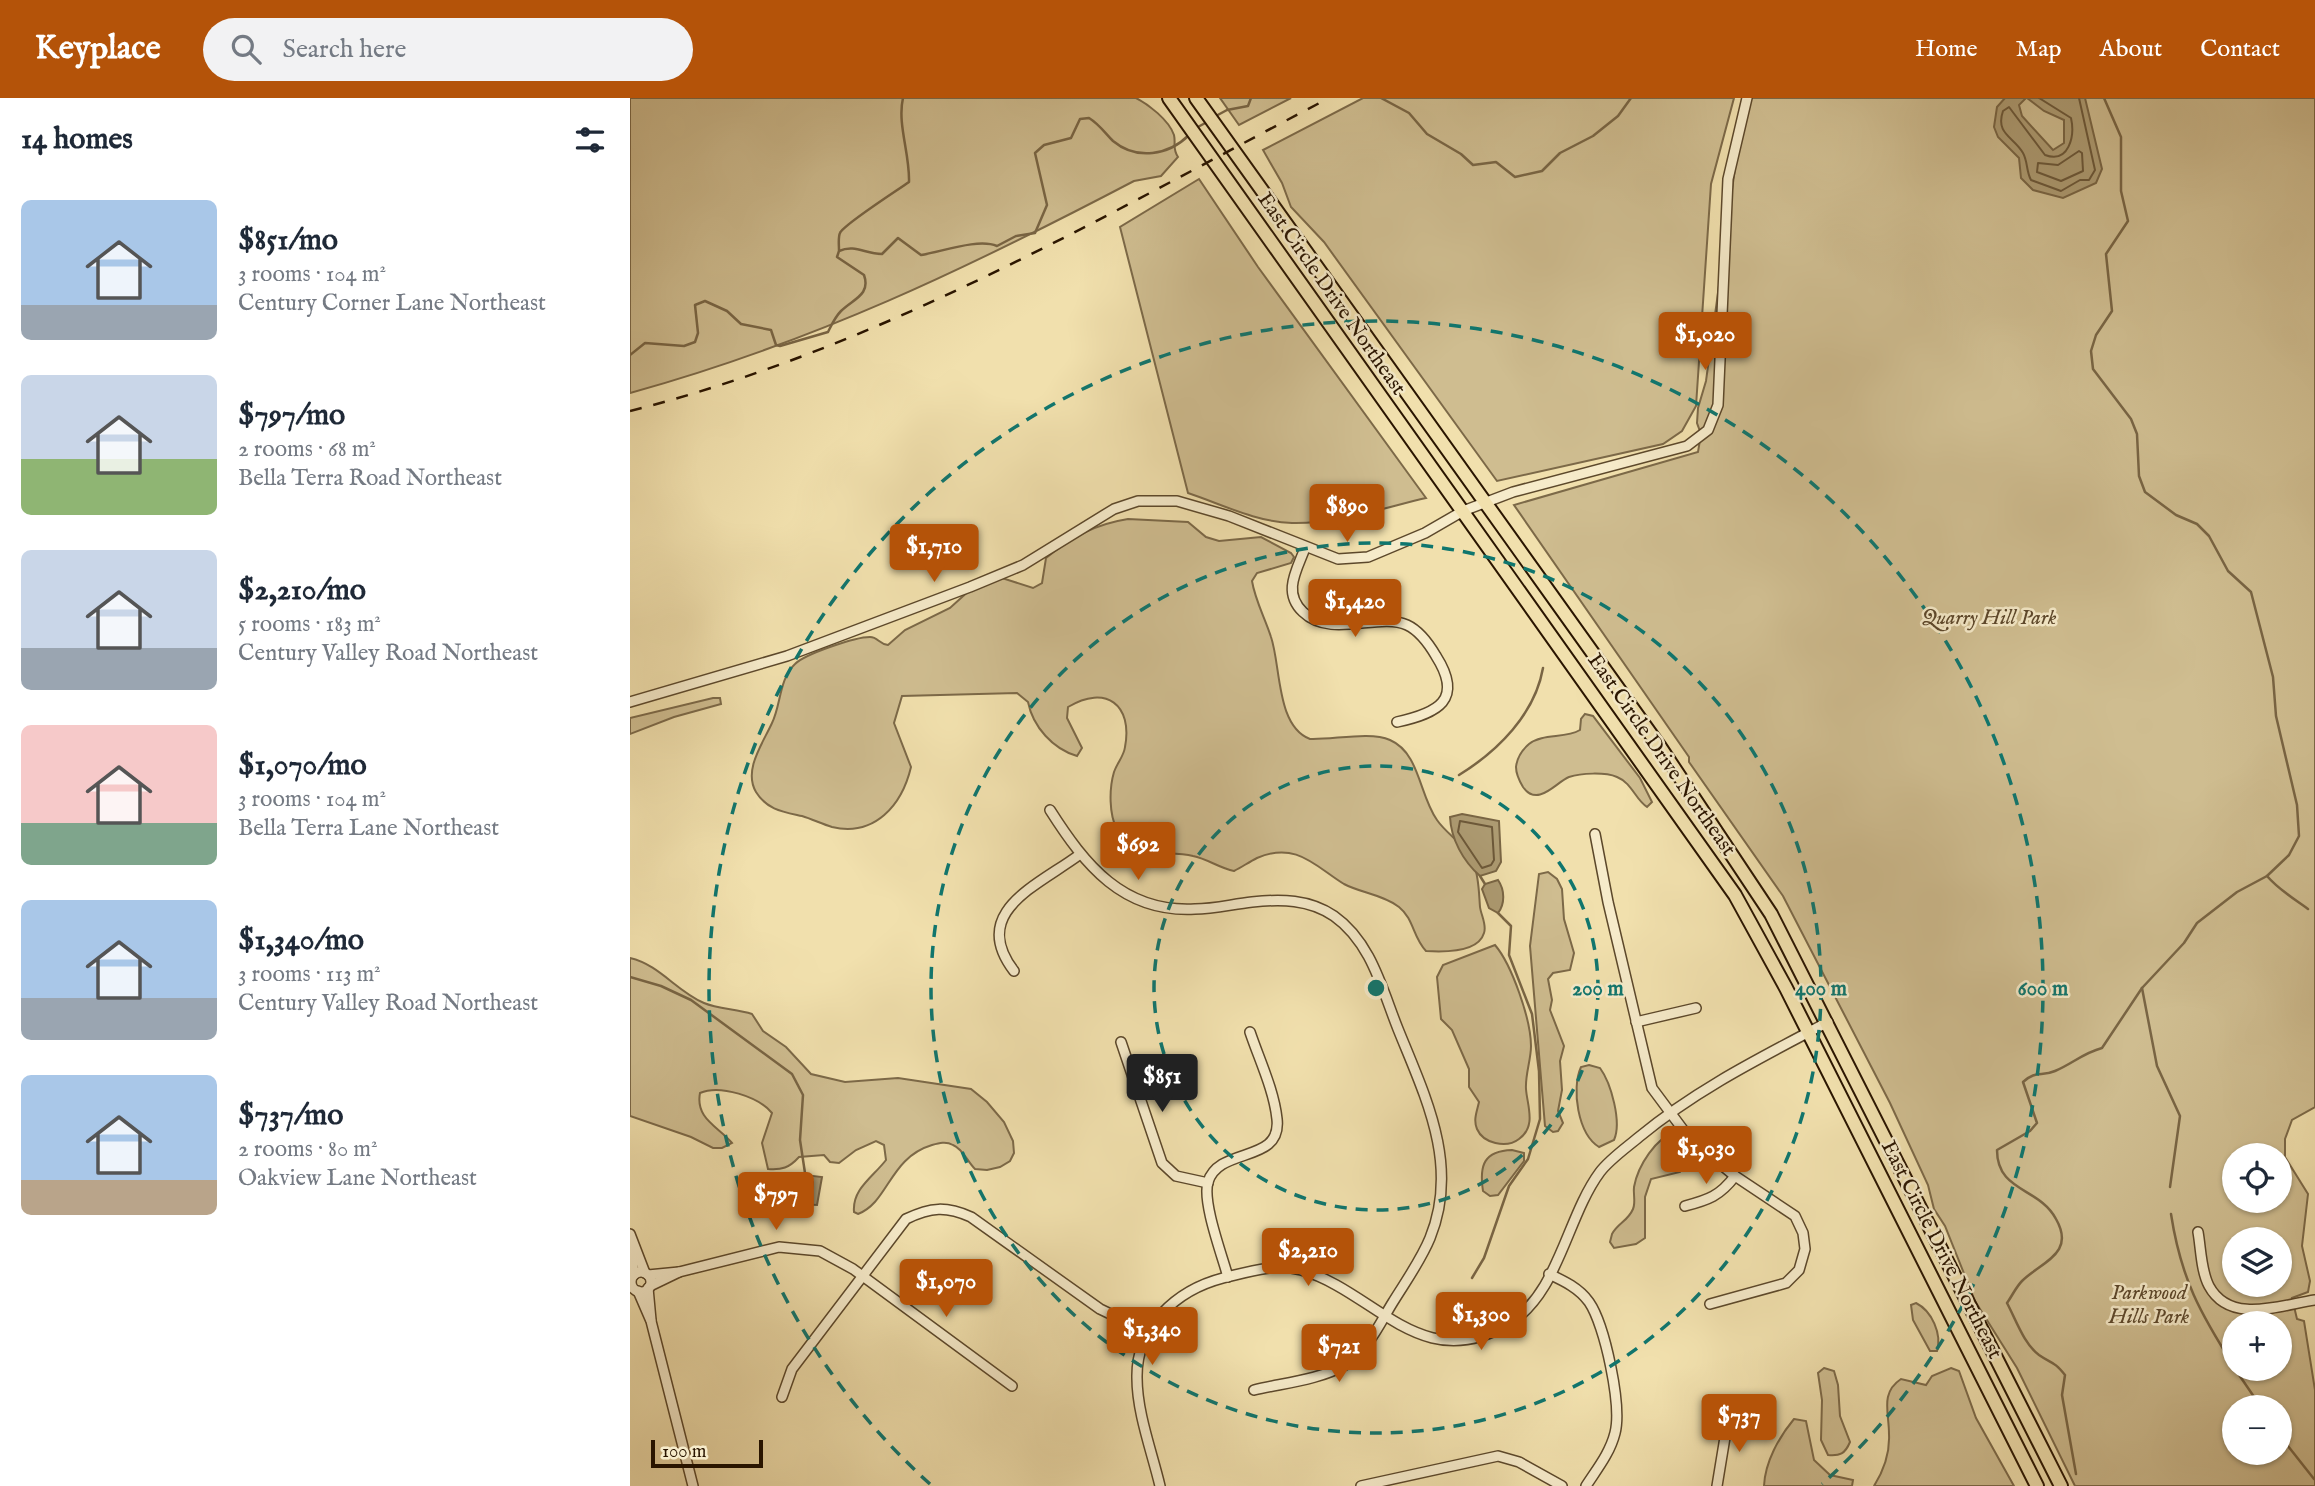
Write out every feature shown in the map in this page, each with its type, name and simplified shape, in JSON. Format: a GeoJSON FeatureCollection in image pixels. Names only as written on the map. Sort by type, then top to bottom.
{"type":"FeatureCollection","features":[{"type":"Feature","properties":{"kind":"main road","name":"East Circle Drive Northeast"},"geometry":{"type":"LineString","coordinates":[[1169,98],[1714,864],[1758,934],[2037,1486]]}},
{"type":"Feature","properties":{"kind":"main road","name":"East Circle Drive Northeast"},"geometry":{"type":"LineString","coordinates":[[1199,102],[1725,841],[1777,924],[2061,1486]]}},
{"type":"Feature","properties":{"kind":"street"},"geometry":{"type":"LineString","coordinates":[[630,702],[787,656],[970,587],[1023,565],[1114,509],[1138,501],[1177,501],[1230,516],[1338,559],[1368,558],[1484,503],[1535,486],[1679,449],[1702,436],[1713,423],[1719,395],[1728,178],[1747,98]]}},
{"type":"Feature","properties":{"kind":"street"},"geometry":{"type":"LineString","coordinates":[[1305,548],[1291,585],[1294,600],[1304,614],[1336,624],[1405,623],[1419,632],[1448,675],[1448,693],[1440,706],[1424,716],[1397,722]]}},
{"type":"Feature","properties":{"kind":"street"},"geometry":{"type":"LineString","coordinates":[[1050,810],[1079,855],[1095,873],[1114,886],[1157,905],[1194,909],[1291,900],[1332,915],[1363,945],[1430,1110],[1439,1142],[1443,1176],[1439,1206],[1430,1238],[1384,1316],[1360,1353],[1345,1365],[1328,1372],[1254,1390]]}},
{"type":"Feature","properties":{"kind":"street"},"geometry":{"type":"LineString","coordinates":[[1595,834],[1608,902],[1652,1088],[1690,1139],[1735,1176],[1795,1216],[1803,1233],[1805,1249],[1800,1270],[1786,1283],[1710,1304]]}},
{"type":"Feature","properties":{"kind":"street"},"geometry":{"type":"LineString","coordinates":[[1014,971],[998,946],[998,924],[1011,905],[1079,855]]}},
{"type":"Feature","properties":{"kind":"street"},"geometry":{"type":"LineString","coordinates":[[1636,1022],[1696,1008]]}},
{"type":"Feature","properties":{"kind":"street"},"geometry":{"type":"LineString","coordinates":[[1160,1486],[1137,1378],[1140,1354],[1149,1332],[1164,1310],[1184,1294],[1206,1283],[1264,1269],[1298,1269],[1323,1279],[1406,1330],[1426,1338],[1475,1338],[1498,1329],[1520,1315],[1549,1274],[1600,1172],[1668,1112],[1717,1081],[1828,1022]]}},
{"type":"Feature","properties":{"kind":"street"},"geometry":{"type":"LineString","coordinates":[[1228,1277],[1209,1200],[1208,1183],[1218,1166],[1266,1147],[1277,1131],[1275,1109],[1250,1032]]}},
{"type":"Feature","properties":{"kind":"street"},"geometry":{"type":"LineString","coordinates":[[1121,1042],[1162,1163],[1176,1176],[1208,1183]]}},
{"type":"Feature","properties":{"kind":"street"},"geometry":{"type":"LineString","coordinates":[[1685,1206],[1712,1199],[1723,1192],[1735,1176]]}},
{"type":"Feature","properties":{"kind":"street"},"geometry":{"type":"LineString","coordinates":[[782,1397],[792,1369],[906,1219],[923,1210],[953,1209],[971,1217],[1100,1309],[1149,1332]]}},
{"type":"Feature","properties":{"kind":"street"},"geometry":{"type":"LineString","coordinates":[[2198,1232],[2208,1284],[2231,1307],[2261,1309],[2315,1300]]}},
{"type":"Feature","properties":{"kind":"street"},"geometry":{"type":"LineString","coordinates":[[631,1236],[646,1274],[640,1289]]}},
{"type":"Feature","properties":{"kind":"street"},"geometry":{"type":"LineString","coordinates":[[631,1236],[632,1277],[640,1289],[651,1321],[692,1486]]}},
{"type":"Feature","properties":{"kind":"street"},"geometry":{"type":"LineString","coordinates":[[640,1289],[679,1272],[766,1249],[803,1247],[833,1257],[863,1275],[1012,1386]]}},
{"type":"Feature","properties":{"kind":"street"},"geometry":{"type":"LineString","coordinates":[[632,1277],[679,1272]]}},
{"type":"Feature","properties":{"kind":"street"},"geometry":{"type":"LineString","coordinates":[[1549,1274],[1576,1288],[1594,1311],[1617,1397],[1617,1422],[1611,1444],[1586,1486]]}},
{"type":"Feature","properties":{"kind":"street"},"geometry":{"type":"LineString","coordinates":[[1717,1486],[1729,1413]]}},
{"type":"Feature","properties":{"kind":"street"},"geometry":{"type":"LineString","coordinates":[[1361,1486],[1498,1456],[1519,1462],[1562,1486]]}},
{"type":"Feature","properties":{"kind":"green space"},"geometry":{"type":"Polygon","coordinates":[[[630,98],[1136,98],[1152,108],[1168,124],[1174,135],[1178,157],[1161,176],[1134,181],[1010,244],[888,301],[763,351],[630,393],[630,98]]]}},
{"type":"Feature","properties":{"kind":"green space"},"geometry":{"type":"Polygon","coordinates":[[[1220,98],[1291,98],[1239,125],[1220,98]]]}},
{"type":"Feature","properties":{"kind":"green space"},"geometry":{"type":"Polygon","coordinates":[[[1363,98],[1734,98],[1711,184],[1696,406],[1682,431],[1663,444],[1497,481],[1324,242],[1291,207],[1282,183],[1263,150],[1363,98]]]}},
{"type":"Feature","properties":{"kind":"green space","name":"Quarry Hill Park"},"geometry":{"type":"Polygon","coordinates":[[[1751,98],[2315,98],[2315,1107],[2292,1120],[2285,1143],[2222,1143],[2222,1213],[2292,1213],[2292,1168],[2308,1194],[2302,1246],[2310,1281],[2308,1292],[2292,1298],[2297,1319],[2304,1321],[2315,1390],[2315,1486],[2075,1486],[2017,1368],[1975,1301],[1945,1226],[1934,1209],[1928,1185],[1890,1103],[1783,896],[1514,505],[1698,452],[1701,434],[1697,423],[1698,408],[1706,381],[1735,168],[1751,98]]]}},
{"type":"Feature","properties":{"kind":"green space"},"geometry":{"type":"Polygon","coordinates":[[[1199,179],[1258,267],[1426,498],[1342,518],[1292,523],[1252,516],[1188,493],[1120,227],[1199,179]]]}},
{"type":"Feature","properties":{"kind":"green space"},"geometry":{"type":"Polygon","coordinates":[[[1128,519],[1188,522],[1206,537],[1219,541],[1261,537],[1291,553],[1294,557],[1291,563],[1257,573],[1252,581],[1271,637],[1285,709],[1291,722],[1299,732],[1310,739],[1382,737],[1400,746],[1407,754],[1437,820],[1467,852],[1474,865],[1485,927],[1480,940],[1459,950],[1426,951],[1408,917],[1399,907],[1344,884],[1314,863],[1294,854],[1271,853],[1234,871],[1193,856],[1151,853],[1132,847],[1117,830],[1112,817],[1111,801],[1114,772],[1125,747],[1125,720],[1114,703],[1105,698],[1082,700],[1068,707],[1067,718],[1082,748],[1077,756],[1060,748],[1045,736],[1034,720],[1028,702],[1017,693],[902,696],[894,723],[911,767],[901,794],[884,815],[861,827],[832,827],[776,809],[760,798],[753,784],[753,766],[775,716],[786,677],[800,660],[819,651],[863,638],[873,637],[888,645],[905,630],[950,608],[971,589],[1002,578],[1033,588],[1042,583],[1046,558],[1055,550],[1095,528],[1128,519]]]}},
{"type":"Feature","properties":{"kind":"green space"},"geometry":{"type":"Polygon","coordinates":[[[720,698],[721,704],[674,717],[630,734],[630,718],[720,698]]]}},
{"type":"Feature","properties":{"kind":"green space"},"geometry":{"type":"Polygon","coordinates":[[[1585,714],[1593,716],[1640,778],[1652,802],[1647,807],[1622,780],[1606,774],[1569,777],[1547,792],[1535,795],[1523,787],[1516,767],[1524,749],[1541,738],[1580,730],[1581,719],[1585,714]]]}},
{"type":"Feature","properties":{"kind":"green space"},"geometry":{"type":"Polygon","coordinates":[[[1548,872],[1557,879],[1562,889],[1564,919],[1574,953],[1570,970],[1553,973],[1548,979],[1552,1000],[1550,1010],[1564,1046],[1560,1061],[1562,1090],[1558,1111],[1563,1123],[1558,1131],[1553,1132],[1545,1126],[1530,946],[1539,874],[1548,872]]]}},
{"type":"Feature","properties":{"kind":"green space"},"geometry":{"type":"Polygon","coordinates":[[[1495,945],[1508,966],[1519,993],[1528,1022],[1531,1046],[1526,1084],[1530,1115],[1528,1128],[1519,1139],[1508,1144],[1489,1141],[1477,1129],[1475,1119],[1479,1102],[1469,1087],[1469,1069],[1452,1030],[1441,1019],[1437,977],[1443,965],[1495,945]]]}},
{"type":"Feature","properties":{"kind":"green space"},"geometry":{"type":"Polygon","coordinates":[[[630,958],[650,966],[704,1003],[752,1014],[763,1031],[786,1047],[811,1074],[845,1082],[898,1078],[971,1089],[987,1102],[1004,1122],[1013,1141],[1014,1153],[1010,1161],[987,1170],[975,1169],[956,1147],[945,1143],[932,1145],[907,1160],[877,1200],[858,1214],[854,1212],[856,1197],[886,1160],[884,1145],[876,1141],[856,1150],[839,1163],[830,1162],[824,1155],[799,1157],[785,1168],[768,1169],[762,1143],[772,1113],[749,1097],[718,1090],[700,1093],[701,1110],[709,1122],[732,1143],[722,1148],[713,1148],[691,1137],[630,1116],[630,958]]]}},
{"type":"Feature","properties":{"kind":"green space"},"geometry":{"type":"Polygon","coordinates":[[[1589,1065],[1600,1068],[1604,1075],[1616,1113],[1614,1140],[1599,1147],[1586,1132],[1578,1110],[1578,1076],[1581,1067],[1589,1065]]]}},
{"type":"Feature","properties":{"kind":"green space"},"geometry":{"type":"Polygon","coordinates":[[[1676,1131],[1686,1137],[1688,1148],[1680,1172],[1651,1179],[1645,1197],[1645,1238],[1636,1244],[1614,1248],[1610,1242],[1612,1234],[1633,1209],[1634,1187],[1644,1161],[1655,1146],[1676,1131]]]}},
{"type":"Feature","properties":{"kind":"green space"},"geometry":{"type":"Polygon","coordinates":[[[1512,1150],[1524,1153],[1524,1161],[1498,1195],[1490,1196],[1483,1191],[1483,1167],[1495,1153],[1512,1150]]]}},
{"type":"Feature","properties":{"kind":"green space"},"geometry":{"type":"Polygon","coordinates":[[[1916,1303],[1927,1311],[1937,1330],[1937,1351],[1930,1351],[1913,1320],[1911,1305],[1916,1303]]]}},
{"type":"Feature","properties":{"kind":"green space"},"geometry":{"type":"Polygon","coordinates":[[[1824,1368],[1834,1371],[1838,1385],[1840,1416],[1850,1442],[1844,1452],[1836,1455],[1828,1455],[1821,1440],[1822,1400],[1818,1373],[1824,1368]]]}},
{"type":"Feature","properties":{"kind":"green space"},"geometry":{"type":"Polygon","coordinates":[[[1951,1368],[1959,1371],[1976,1418],[2014,1486],[1874,1486],[1887,1455],[1887,1404],[1890,1390],[1901,1379],[1926,1385],[1932,1376],[1951,1368]]]}},
{"type":"Feature","properties":{"kind":"green space"},"geometry":{"type":"Polygon","coordinates":[[[1794,1419],[1806,1421],[1814,1460],[1830,1475],[1853,1480],[1852,1486],[1764,1486],[1774,1450],[1794,1419]]]}},
{"type":"Feature","properties":{"kind":"water"},"geometry":{"type":"Polygon","coordinates":[[[2005,98],[2026,98],[2019,105],[2022,116],[2053,150],[2064,143],[2064,120],[2044,111],[2027,98],[2085,98],[2102,169],[2096,183],[2063,198],[2033,190],[2021,178],[2019,158],[1998,137],[1994,127],[1997,107],[2005,98]]]}},
{"type":"Feature","properties":{"kind":"water"},"geometry":{"type":"Polygon","coordinates":[[[1462,814],[1499,821],[1501,862],[1496,871],[1480,876],[1463,857],[1455,841],[1450,817],[1462,814]]]}},
{"type":"Feature","properties":{"kind":"water"},"geometry":{"type":"Polygon","coordinates":[[[1498,880],[1503,897],[1498,913],[1489,908],[1482,889],[1485,884],[1498,880]]]}},
{"type":"Feature","properties":{"kind":"water"},"geometry":{"type":"Polygon","coordinates":[[[788,1173],[822,1177],[817,1205],[779,1203],[774,1184],[788,1173]]]}},
{"type":"Feature","properties":{"kind":"waterway"},"geometry":{"type":"LineString","coordinates":[[839,250],[839,235],[843,229],[909,182],[902,118],[903,98]]}},
{"type":"Feature","properties":{"kind":"waterway"},"geometry":{"type":"LineString","coordinates":[[1214,117],[1227,110],[1248,106],[1251,98]]}},
{"type":"Feature","properties":{"kind":"waterway"},"geometry":{"type":"LineString","coordinates":[[1381,98],[1409,113],[1427,134],[1461,154],[1473,165],[1496,162],[1515,177],[1542,171],[1560,153],[1593,136],[1618,116],[1631,98]]}},
{"type":"Feature","properties":{"kind":"waterway"},"geometry":{"type":"LineString","coordinates":[[2076,1474],[2062,1395],[2065,1375],[2029,1345],[2007,1303],[2022,1281],[2054,1256],[2062,1241],[2061,1231],[2049,1209],[2004,1174],[1997,1150],[2030,1131],[2037,1123],[2023,1082],[2032,1076],[2055,1071],[2102,1048],[2142,988],[2184,943],[2197,923],[2237,892],[2267,876],[2289,855],[2299,836],[2297,805],[2276,716],[2273,677],[2251,592],[2228,571],[2209,536],[2197,524],[2176,515],[2145,492],[2139,476],[2137,434],[2131,419],[2093,369],[2091,351],[2096,335],[2112,311],[2106,254],[2128,221],[2121,191],[2121,137],[2104,98]]}},
{"type":"Feature","properties":{"kind":"waterway"},"geometry":{"type":"LineString","coordinates":[[630,355],[645,343],[684,346],[695,342],[698,333],[695,305],[705,301],[727,311],[741,324],[771,330],[776,345],[828,332],[839,313],[860,296],[865,287],[864,275],[837,257],[839,251],[845,249],[882,254],[898,238],[921,255],[970,245],[997,246],[1016,236],[1035,233],[1047,205],[1035,153],[1044,145],[1071,138],[1080,119],[1089,118],[1122,147],[1142,153],[1162,151],[1189,135]]}},
{"type":"Feature","properties":{"kind":"waterway"},"geometry":{"type":"LineString","coordinates":[[1196,128],[1209,121]]}},
{"type":"Feature","properties":{"kind":"waterway"},"geometry":{"type":"LineString","coordinates":[[1459,775],[1487,755],[1513,730],[1532,701],[1543,668]]}},
{"type":"Feature","properties":{"kind":"waterway"},"geometry":{"type":"LineString","coordinates":[[1480,876],[1485,884]]}},
{"type":"Feature","properties":{"kind":"waterway"},"geometry":{"type":"LineString","coordinates":[[2267,876],[2281,890],[2308,909]]}},
{"type":"Feature","properties":{"kind":"waterway"},"geometry":{"type":"LineString","coordinates":[[1472,1278],[1484,1258],[1509,1186],[1528,1159],[1540,1119],[1539,1071],[1532,1014],[1509,955],[1511,926],[1498,913]]}},
{"type":"Feature","properties":{"kind":"waterway"},"geometry":{"type":"LineString","coordinates":[[630,977],[661,986],[691,1000],[792,1074],[803,1095],[800,1140],[805,1173]]}},
{"type":"Feature","properties":{"kind":"waterway"},"geometry":{"type":"LineString","coordinates":[[2142,988],[2157,1066],[2180,1116],[2170,1187]]}},
{"type":"Feature","properties":{"kind":"waterway"},"geometry":{"type":"LineString","coordinates":[[2171,1214],[2186,1277],[2222,1347]]}},
{"type":"Feature","properties":{"kind":"waterway"},"geometry":{"type":"LineString","coordinates":[[2243,1381],[2253,1395]]}},
{"type":"Feature","properties":{"kind":"waterway"},"geometry":{"type":"LineString","coordinates":[[2292,1451],[2314,1479]]}},
{"type":"Feature","properties":{"kind":"railway"},"geometry":{"type":"LineString","coordinates":[[630,411],[723,384],[813,352],[901,315],[1074,232],[1329,98]]}},
{"type":"Feature","properties":{"kind":"park label","name":"Parkwood Hills Park"},"geometry":{"type":"Point","coordinates":[2149,1305]}}]}
